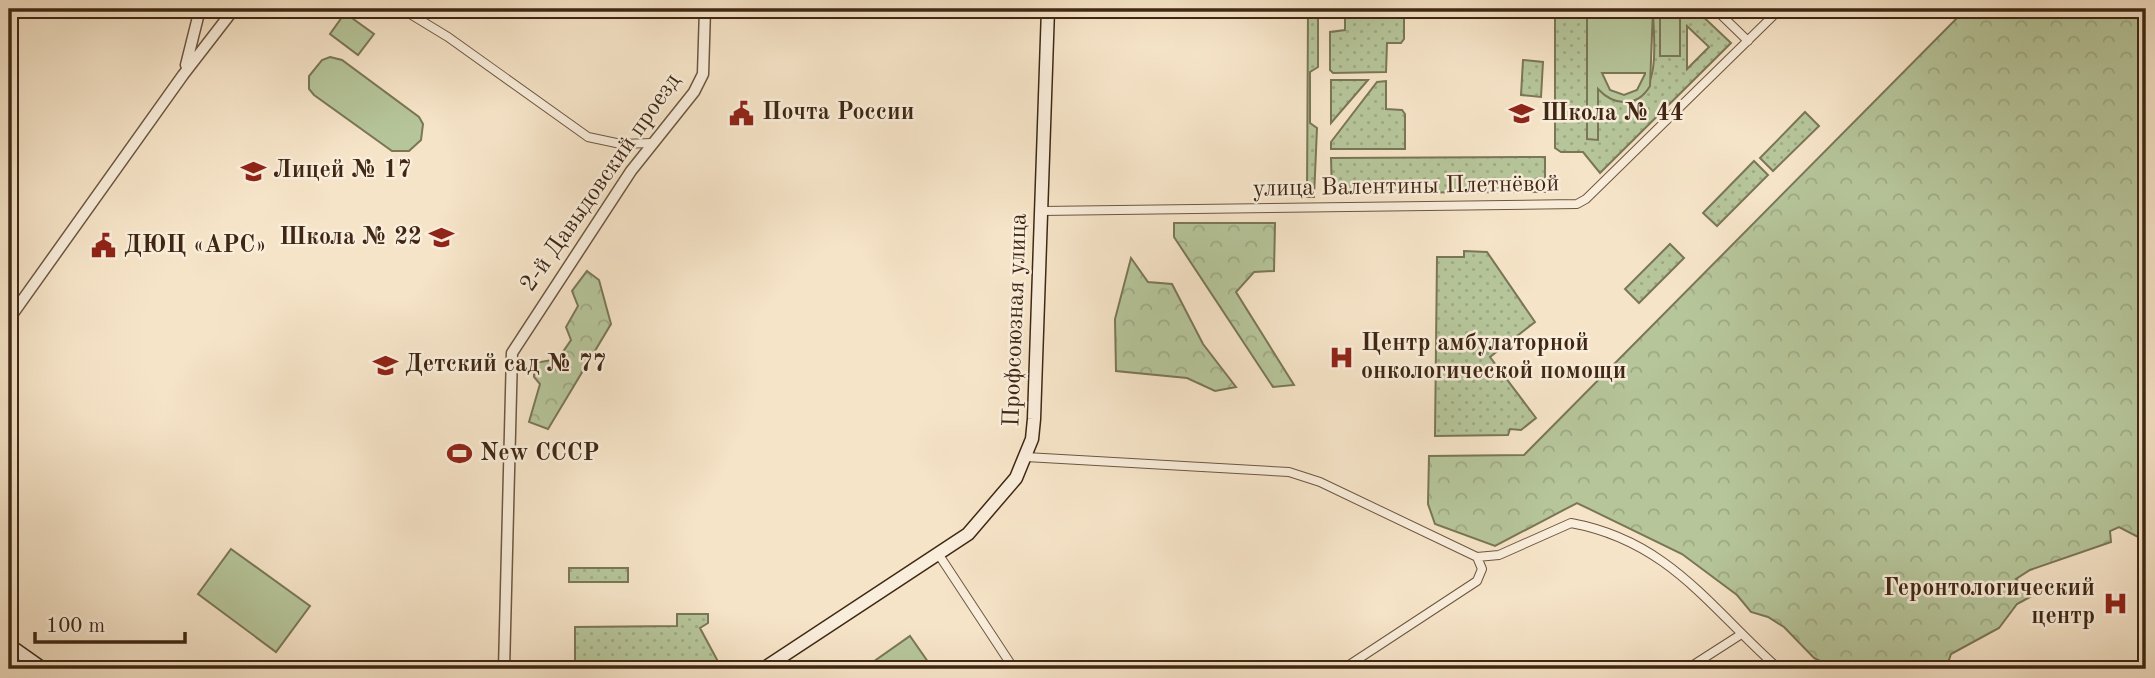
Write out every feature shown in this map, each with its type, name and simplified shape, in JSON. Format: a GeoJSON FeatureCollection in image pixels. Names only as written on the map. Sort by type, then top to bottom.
{"type":"FeatureCollection","features":[{"type":"Feature","properties":{"kind":"main road","name":"Профсоюзная улица"},"geometry":{"type":"LineString","coordinates":[[763,669],[968,534],[1004,496],[1026,457],[1034,419],[1048,9]]}},
{"type":"Feature","properties":{"kind":"main road"},"geometry":{"type":"LineString","coordinates":[[9,645],[43,669]]}},
{"type":"Feature","properties":{"kind":"street"},"geometry":{"type":"LineString","coordinates":[[183,75],[200,9]]}},
{"type":"Feature","properties":{"kind":"street"},"geometry":{"type":"LineString","coordinates":[[9,319],[183,75],[234,9]]}},
{"type":"Feature","properties":{"kind":"street"},"geometry":{"type":"LineString","coordinates":[[402,9],[448,37],[588,137],[610,143],[651,143]]}},
{"type":"Feature","properties":{"kind":"street","name":"2-й Давыдовский проезд"},"geometry":{"type":"LineString","coordinates":[[503,669],[508,384],[512,353],[522,333],[651,143],[688,101],[703,74],[705,9]]}},
{"type":"Feature","properties":{"kind":"street"},"geometry":{"type":"LineString","coordinates":[[1715,9],[1748,41]]}},
{"type":"Feature","properties":{"kind":"street","name":"улица Валентины Плетнёвой"},"geometry":{"type":"LineString","coordinates":[[1041,211],[1577,204],[1586,199],[1780,9]]}},
{"type":"Feature","properties":{"kind":"street"},"geometry":{"type":"LineString","coordinates":[[1026,457],[1289,472],[1320,482],[1477,557],[1499,555],[1548,531],[1571,523],[1580,525],[1642,547],[1658,556],[1677,570],[1740,635],[1779,669]]}},
{"type":"Feature","properties":{"kind":"street"},"geometry":{"type":"LineString","coordinates":[[939,555],[1014,669]]}},
{"type":"Feature","properties":{"kind":"street"},"geometry":{"type":"LineString","coordinates":[[1343,669],[1477,581],[1482,569],[1477,557]]}},
{"type":"Feature","properties":{"kind":"street"},"geometry":{"type":"LineString","coordinates":[[1687,669],[1740,635]]}},
{"type":"Feature","properties":{"kind":"green space"},"geometry":{"type":"Polygon","coordinates":[[[1308,9],[1318,9],[1318,67],[1310,72],[1310,123],[1317,128],[1314,197],[1307,197],[1308,9]]]}},
{"type":"Feature","properties":{"kind":"green space"},"geometry":{"type":"Polygon","coordinates":[[[1345,9],[1404,9],[1404,39],[1401,43],[1387,43],[1386,72],[1333,73],[1330,70],[1330,32],[1345,30],[1345,9]]]}},
{"type":"Feature","properties":{"kind":"green space"},"geometry":{"type":"Polygon","coordinates":[[[1555,9],[1587,9],[1587,139],[1598,139],[1598,88],[1630,102],[1640,96],[1648,86],[1654,61],[1653,9],[1695,9],[1731,43],[1600,173],[1583,152],[1561,152],[1555,148],[1555,9]],[[1687,26],[1687,69],[1709,47],[1687,26]]]}},
{"type":"Feature","properties":{"kind":"green space"},"geometry":{"type":"Polygon","coordinates":[[[1587,9],[1653,9],[1650,86],[1639,98],[1625,102],[1611,99],[1598,89],[1598,140],[1587,139],[1587,9]],[[1602,73],[1610,90],[1624,95],[1637,90],[1645,73],[1602,73]]]}},
{"type":"Feature","properties":{"kind":"green space"},"geometry":{"type":"Polygon","coordinates":[[[1966,9],[2146,9],[2146,541],[2119,527],[2110,531],[2111,542],[2030,570],[2016,579],[2032,596],[2017,604],[1999,628],[1951,654],[1946,669],[1836,669],[1814,658],[1784,627],[1768,617],[1751,612],[1737,595],[1682,554],[1577,503],[1495,546],[1435,524],[1428,504],[1429,456],[1524,455],[1966,9]]]}},
{"type":"Feature","properties":{"kind":"green space"},"geometry":{"type":"Polygon","coordinates":[[[345,13],[374,34],[358,55],[330,34],[345,13]]]}},
{"type":"Feature","properties":{"kind":"green space"},"geometry":{"type":"Polygon","coordinates":[[[1660,17],[1680,17],[1680,56],[1660,56],[1660,17]]]}},
{"type":"Feature","properties":{"kind":"green space"},"geometry":{"type":"Polygon","coordinates":[[[330,57],[342,60],[419,117],[423,124],[421,140],[409,151],[392,151],[314,95],[309,89],[309,76],[322,60],[330,57]]]}},
{"type":"Feature","properties":{"kind":"green space"},"geometry":{"type":"Polygon","coordinates":[[[1523,60],[1543,62],[1541,97],[1521,95],[1523,60]]]}},
{"type":"Feature","properties":{"kind":"green space"},"geometry":{"type":"Polygon","coordinates":[[[1331,80],[1368,80],[1331,123],[1331,80]]]}},
{"type":"Feature","properties":{"kind":"green space"},"geometry":{"type":"Polygon","coordinates":[[[1386,81],[1386,109],[1402,110],[1405,114],[1405,149],[1331,149],[1331,142],[1377,82],[1386,81]]]}},
{"type":"Feature","properties":{"kind":"green space"},"geometry":{"type":"Polygon","coordinates":[[[1805,112],[1819,126],[1773,171],[1760,158],[1805,112]]]}},
{"type":"Feature","properties":{"kind":"green space"},"geometry":{"type":"Polygon","coordinates":[[[1545,157],[1545,192],[1332,193],[1331,158],[1545,157]]]}},
{"type":"Feature","properties":{"kind":"green space"},"geometry":{"type":"Polygon","coordinates":[[[1754,161],[1768,175],[1717,226],[1703,213],[1754,161]]]}},
{"type":"Feature","properties":{"kind":"green space"},"geometry":{"type":"Polygon","coordinates":[[[1174,223],[1275,223],[1274,271],[1254,272],[1236,292],[1294,385],[1273,387],[1174,237],[1174,223]]]}},
{"type":"Feature","properties":{"kind":"green space"},"geometry":{"type":"Polygon","coordinates":[[[1670,244],[1684,258],[1639,303],[1625,289],[1670,244]]]}},
{"type":"Feature","properties":{"kind":"green space"},"geometry":{"type":"Polygon","coordinates":[[[1464,251],[1487,252],[1535,322],[1490,357],[1536,418],[1521,430],[1510,429],[1508,435],[1435,436],[1437,257],[1464,257],[1464,251]]]}},
{"type":"Feature","properties":{"kind":"green space"},"geometry":{"type":"Polygon","coordinates":[[[1131,258],[1148,282],[1172,284],[1203,344],[1236,387],[1215,391],[1187,378],[1116,371],[1115,319],[1131,258]]]}},
{"type":"Feature","properties":{"kind":"green space"},"geometry":{"type":"Polygon","coordinates":[[[587,271],[599,280],[611,324],[548,429],[529,422],[540,384],[534,377],[534,363],[558,359],[571,340],[566,327],[578,306],[572,291],[587,271]]]}},
{"type":"Feature","properties":{"kind":"green space"},"geometry":{"type":"Polygon","coordinates":[[[231,549],[310,606],[276,652],[198,594],[231,549]]]}},
{"type":"Feature","properties":{"kind":"green space"},"geometry":{"type":"Polygon","coordinates":[[[569,568],[628,568],[628,582],[569,582],[569,568]]]}},
{"type":"Feature","properties":{"kind":"green space"},"geometry":{"type":"Polygon","coordinates":[[[677,614],[708,614],[708,623],[700,628],[722,669],[575,669],[575,627],[677,626],[677,614]]]}},
{"type":"Feature","properties":{"kind":"green space"},"geometry":{"type":"Polygon","coordinates":[[[910,636],[933,669],[863,669],[910,636]]]}},
{"type":"Feature","properties":{"kind":"place","name":"Почта России"},"geometry":{"type":"Point","coordinates":[742,113]}},
{"type":"Feature","properties":{"kind":"place","name":"Школа № 44"},"geometry":{"type":"Point","coordinates":[1521,114]}},
{"type":"Feature","properties":{"kind":"place","name":"Лицей № 17"},"geometry":{"type":"Point","coordinates":[253,171]}},
{"type":"Feature","properties":{"kind":"place","name":"Школа № 22"},"geometry":{"type":"Point","coordinates":[442,238]}},
{"type":"Feature","properties":{"kind":"place","name":"ДЮЦ «АРС»"},"geometry":{"type":"Point","coordinates":[104,246]}},
{"type":"Feature","properties":{"kind":"place","name":"Центр амбулаторной онкологической помощи"},"geometry":{"type":"Point","coordinates":[1341,358]}},
{"type":"Feature","properties":{"kind":"place","name":"Детский сад № 77"},"geometry":{"type":"Point","coordinates":[385,365]}},
{"type":"Feature","properties":{"kind":"place","name":"New СССР"},"geometry":{"type":"Point","coordinates":[460,454]}},
{"type":"Feature","properties":{"kind":"place","name":"Геронтологический центр"},"geometry":{"type":"Point","coordinates":[2115,603]}}]}
